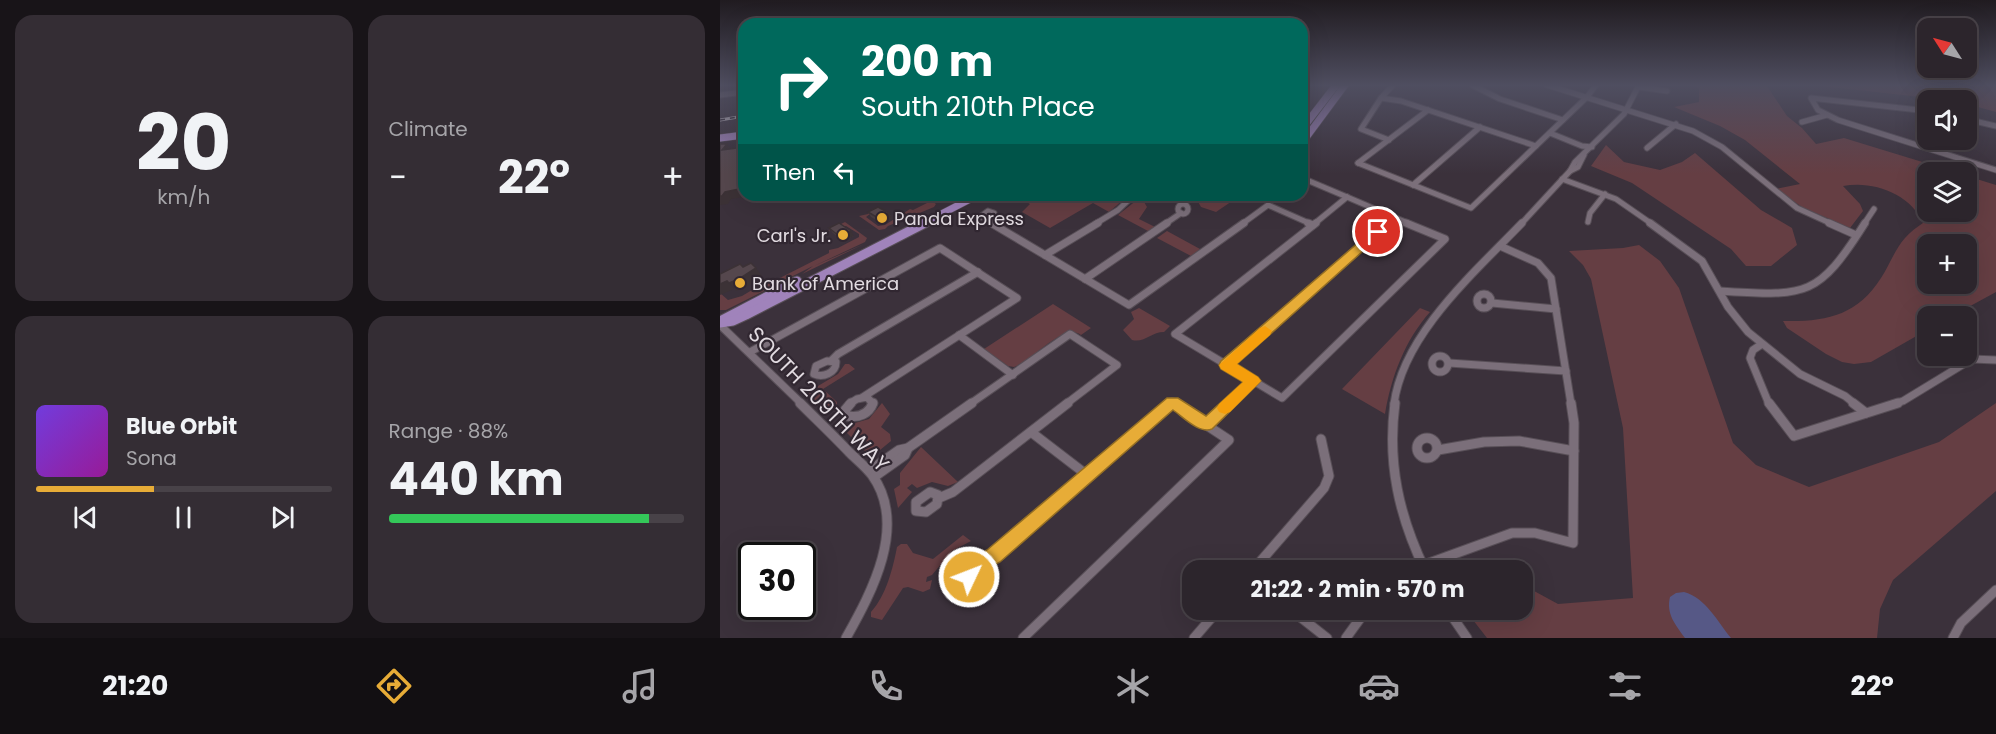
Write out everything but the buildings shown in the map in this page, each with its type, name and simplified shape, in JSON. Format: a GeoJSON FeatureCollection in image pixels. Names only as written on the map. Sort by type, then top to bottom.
{"type":"FeatureCollection","features":[{"type":"Feature","properties":{"kind":"main road"},"geometry":{"type":"LineString","coordinates":[[1308,135],[1323,115]]}},
{"type":"Feature","properties":{"kind":"main road"},"geometry":{"type":"LineString","coordinates":[[720,133],[738,131]]}},
{"type":"Feature","properties":{"kind":"main road"},"geometry":{"type":"LineString","coordinates":[[720,138],[738,136]]}},
{"type":"Feature","properties":{"kind":"main road"},"geometry":{"type":"LineString","coordinates":[[720,323],[954,201]]}},
{"type":"Feature","properties":{"kind":"main road"},"geometry":{"type":"LineString","coordinates":[[720,323],[739,318],[966,201]]}},
{"type":"Feature","properties":{"kind":"main road"},"geometry":{"type":"LineString","coordinates":[[873,249],[880,239]]}},
{"type":"Feature","properties":{"kind":"street"},"geometry":{"type":"LineString","coordinates":[[1370,115],[1361,129],[1389,140]]}},
{"type":"Feature","properties":{"kind":"street"},"geometry":{"type":"LineString","coordinates":[[1422,115],[1358,163],[1472,208],[1568,115]]}},
{"type":"Feature","properties":{"kind":"street"},"geometry":{"type":"LineString","coordinates":[[1442,115],[1536,146]]}},
{"type":"Feature","properties":{"kind":"street"},"geometry":{"type":"LineString","coordinates":[[1546,115],[1563,120]]}},
{"type":"Feature","properties":{"kind":"street"},"geometry":{"type":"LineString","coordinates":[[1420,560],[1406,527],[1396,488],[1392,457],[1392,430],[1399,383],[1414,346],[1430,322],[1562,179],[1578,167],[1584,155],[1622,115]]}},
{"type":"Feature","properties":{"kind":"street"},"geometry":{"type":"LineString","coordinates":[[1646,115],[1676,124],[1722,147],[1797,208],[1856,235]]}},
{"type":"Feature","properties":{"kind":"street"},"geometry":{"type":"LineString","coordinates":[[1802,122],[1827,115],[1996,170]]}},
{"type":"Feature","properties":{"kind":"street"},"geometry":{"type":"LineString","coordinates":[[1977,122],[1996,126]]}},
{"type":"Feature","properties":{"kind":"street"},"geometry":{"type":"LineString","coordinates":[[1647,148],[1676,124]]}},
{"type":"Feature","properties":{"kind":"street"},"geometry":{"type":"LineString","coordinates":[[1413,185],[1480,128]]}},
{"type":"Feature","properties":{"kind":"street"},"geometry":{"type":"LineString","coordinates":[[1550,133],[1564,140],[1592,147]]}},
{"type":"Feature","properties":{"kind":"street"},"geometry":{"type":"LineString","coordinates":[[1562,179],[1605,194],[1692,252],[1702,261],[1737,320],[1762,344],[1800,374],[1845,396],[1866,413]]}},
{"type":"Feature","properties":{"kind":"street"},"geometry":{"type":"LineString","coordinates":[[1308,180],[1348,197],[1445,239],[1282,399],[1175,334],[1348,197]]}},
{"type":"Feature","properties":{"kind":"street"},"geometry":{"type":"LineString","coordinates":[[1588,222],[1590,213],[1605,194]]}},
{"type":"Feature","properties":{"kind":"street"},"geometry":{"type":"LineString","coordinates":[[1045,255],[1118,210],[1128,201]]}},
{"type":"Feature","properties":{"kind":"street"},"geometry":{"type":"LineString","coordinates":[[988,218],[990,222],[1129,305],[1268,205],[1313,225]]}},
{"type":"Feature","properties":{"kind":"street"},"geometry":{"type":"LineString","coordinates":[[1720,291],[1785,293],[1809,289],[1818,283],[1842,257],[1874,208]]}},
{"type":"Feature","properties":{"kind":"street"},"geometry":{"type":"LineString","coordinates":[[1085,279],[1182,213]]}},
{"type":"Feature","properties":{"kind":"street"},"geometry":{"type":"LineString","coordinates":[[1226,365],[1394,217]]}},
{"type":"Feature","properties":{"kind":"street"},"geometry":{"type":"LineString","coordinates":[[1443,560],[1512,533],[1535,533],[1573,543],[1574,423],[1551,278],[1543,267],[1532,259],[1500,246]]}},
{"type":"Feature","properties":{"kind":"street"},"geometry":{"type":"LineString","coordinates":[[750,352],[940,248],[1017,298],[863,397]]}},
{"type":"Feature","properties":{"kind":"street"},"geometry":{"type":"LineString","coordinates":[[831,361],[838,354],[978,272]]}},
{"type":"Feature","properties":{"kind":"street"},"geometry":{"type":"LineString","coordinates":[[1492,303],[1556,309]]}},
{"type":"Feature","properties":{"kind":"street","name":"SOUTH 209TH WAY"},"geometry":{"type":"LineString","coordinates":[[720,323],[871,474],[884,498],[887,534],[877,579],[846,638]]}},
{"type":"Feature","properties":{"kind":"street"},"geometry":{"type":"LineString","coordinates":[[871,474],[905,455],[909,448],[1070,334],[1118,365],[953,492],[939,498]]}},
{"type":"Feature","properties":{"kind":"street"},"geometry":{"type":"LineString","coordinates":[[959,335],[1013,375]]}},
{"type":"Feature","properties":{"kind":"street"},"geometry":{"type":"LineString","coordinates":[[1762,344],[1754,350],[1750,358],[1771,408],[1794,436],[1903,400],[1972,359],[1996,360]]}},
{"type":"Feature","properties":{"kind":"street"},"geometry":{"type":"LineString","coordinates":[[1449,363],[1566,371]]}},
{"type":"Feature","properties":{"kind":"street"},"geometry":{"type":"LineString","coordinates":[[1207,425],[1253,381]]}},
{"type":"Feature","properties":{"kind":"street"},"geometry":{"type":"LineString","coordinates":[[978,564],[993,556],[1172,402],[1229,440],[1023,638]]}},
{"type":"Feature","properties":{"kind":"street"},"geometry":{"type":"LineString","coordinates":[[1031,432],[1087,475]]}},
{"type":"Feature","properties":{"kind":"street"},"geometry":{"type":"LineString","coordinates":[[1262,560],[1324,488],[1329,476],[1321,439]]}},
{"type":"Feature","properties":{"kind":"street"},"geometry":{"type":"LineString","coordinates":[[1438,450],[1485,442],[1519,441],[1574,451]]}},
{"type":"Feature","properties":{"kind":"street"},"geometry":{"type":"LineString","coordinates":[[1953,638],[1960,623],[1996,590]]}},
{"type":"Feature","properties":{"kind":"street"},"geometry":{"type":"LineString","coordinates":[[1194,638],[1210,620]]}},
{"type":"Feature","properties":{"kind":"street"},"geometry":{"type":"LineString","coordinates":[[1304,620],[1327,638]]}},
{"type":"Feature","properties":{"kind":"street"},"geometry":{"type":"LineString","coordinates":[[1346,638],[1359,620]]}},
{"type":"Feature","properties":{"kind":"street"},"geometry":{"type":"LineString","coordinates":[[1455,620],[1467,638]]}},
{"type":"Feature","properties":{"kind":"shaded area"},"geometry":{"type":"Polygon","coordinates":[[[1693,115],[1786,115],[1816,144],[1844,138],[1922,162],[1917,162],[1917,213],[1910,204],[1890,191],[1866,185],[1843,186],[1860,204],[1863,211],[1850,228],[1802,207],[1776,189],[1800,184],[1745,140],[1693,115]]]}},
{"type":"Feature","properties":{"kind":"shaded area"},"geometry":{"type":"Polygon","coordinates":[[[1606,145],[1624,162],[1660,170],[1682,162],[1695,153],[1761,210],[1792,228],[1797,245],[1771,266],[1746,266],[1731,249],[1632,183],[1591,166],[1606,145]]]}},
{"type":"Feature","properties":{"kind":"shaded area"},"geometry":{"type":"Polygon","coordinates":[[[1977,179],[1996,185],[1996,292],[1970,306],[1917,306],[1917,336],[1871,362],[1854,364],[1842,362],[1787,328],[1783,321],[1826,318],[1851,309],[1872,291],[1901,242],[1923,223],[1977,222],[1977,179]]]}},
{"type":"Feature","properties":{"kind":"shaded area"},"geometry":{"type":"Polygon","coordinates":[[[924,201],[932,201],[936,204],[934,207],[885,229],[879,230],[859,216],[868,214],[873,209],[875,210],[866,217],[878,226],[885,225],[910,209],[913,210],[927,203],[924,201]]]}},
{"type":"Feature","properties":{"kind":"shaded area"},"geometry":{"type":"Polygon","coordinates":[[[1025,201],[1122,201],[1109,212],[1093,203],[1050,228],[1022,212],[1030,204],[1025,201]]]}},
{"type":"Feature","properties":{"kind":"shaded area"},"geometry":{"type":"Polygon","coordinates":[[[1136,201],[1144,202],[1147,207],[1139,219],[1155,227],[1148,231],[1118,215],[1136,201]]]}},
{"type":"Feature","properties":{"kind":"shaded area"},"geometry":{"type":"Polygon","coordinates":[[[1198,201],[1232,201],[1216,212],[1201,207],[1198,201]]]}},
{"type":"Feature","properties":{"kind":"shaded area"},"geometry":{"type":"Polygon","coordinates":[[[845,222],[867,238],[865,242],[814,266],[864,244],[802,274],[813,266],[776,283],[726,310],[720,310],[720,293],[728,300],[742,296],[770,279],[774,281],[829,253],[829,250],[859,237],[859,234],[846,226],[827,231],[845,222]]]}},
{"type":"Feature","properties":{"kind":"shaded area"},"geometry":{"type":"Polygon","coordinates":[[[1167,231],[1200,249],[1191,256],[1157,238],[1167,231]]]}},
{"type":"Feature","properties":{"kind":"shaded area"},"geometry":{"type":"Polygon","coordinates":[[[1639,245],[1660,261],[1679,288],[1733,443],[1756,465],[1809,487],[1939,442],[1996,403],[1996,491],[1893,580],[1880,609],[1877,638],[1487,638],[1473,620],[1533,620],[1533,590],[1558,604],[1633,598],[1623,428],[1591,279],[1583,265],[1569,251],[1639,245]]]}},
{"type":"Feature","properties":{"kind":"shaded area"},"geometry":{"type":"Polygon","coordinates":[[[1053,304],[1091,328],[1081,335],[1074,332],[1057,338],[1014,367],[1008,366],[984,349],[1053,304]]]}},
{"type":"Feature","properties":{"kind":"shaded area"},"geometry":{"type":"Polygon","coordinates":[[[1139,308],[1170,326],[1164,332],[1137,341],[1132,340],[1123,330],[1134,319],[1131,312],[1139,308]]]}},
{"type":"Feature","properties":{"kind":"shaded area"},"geometry":{"type":"Polygon","coordinates":[[[1420,308],[1430,312],[1413,335],[1400,360],[1385,414],[1342,389],[1420,308]]]}},
{"type":"Feature","properties":{"kind":"shaded area"},"geometry":{"type":"Polygon","coordinates":[[[845,364],[855,369],[823,389],[837,404],[824,407],[807,395],[808,392],[838,374],[845,364]]]}},
{"type":"Feature","properties":{"kind":"shaded area"},"geometry":{"type":"Polygon","coordinates":[[[882,403],[890,414],[881,427],[890,434],[891,441],[880,450],[865,451],[841,427],[869,419],[882,403]]]}},
{"type":"Feature","properties":{"kind":"shaded area"},"geometry":{"type":"Polygon","coordinates":[[[921,447],[958,482],[948,486],[932,482],[917,488],[912,484],[907,488],[912,492],[898,508],[894,489],[900,485],[900,473],[921,447]]]}},
{"type":"Feature","properties":{"kind":"shaded area"},"geometry":{"type":"Polygon","coordinates":[[[963,535],[971,541],[952,551],[932,575],[927,577],[926,582],[932,580],[930,589],[923,592],[908,587],[903,588],[882,620],[871,617],[871,612],[881,598],[888,581],[897,547],[907,544],[913,553],[933,559],[963,535]]]}},
{"type":"Feature","properties":{"kind":"water"},"geometry":{"type":"Polygon","coordinates":[[[1684,592],[1699,599],[1731,638],[1685,638],[1672,619],[1669,609],[1670,597],[1684,592]]]}},
{"type":"Feature","properties":{"kind":"railway"},"geometry":{"type":"LineString","coordinates":[[720,120],[738,117]]}},
{"type":"Feature","properties":{"kind":"slow traffic"},"geometry":{"type":"LineString","coordinates":[[1225,408],[1253,381],[1226,365],[1265,331]]}},
{"type":"Feature","properties":{"kind":"place","name":"Panda Express"},"geometry":{"type":"Point","coordinates":[882,218]}},
{"type":"Feature","properties":{"kind":"place","name":"Carl's Jr."},"geometry":{"type":"Point","coordinates":[843,235]}},
{"type":"Feature","properties":{"kind":"place","name":"Bank of America"},"geometry":{"type":"Point","coordinates":[740,283]}},
{"type":"Feature","properties":{"kind":"route"},"geometry":{"type":"LineString","coordinates":[[969,577],[977,569],[978,564],[993,556],[1172,402],[1207,425],[1253,381],[1226,365],[1378,232]]}}]}
